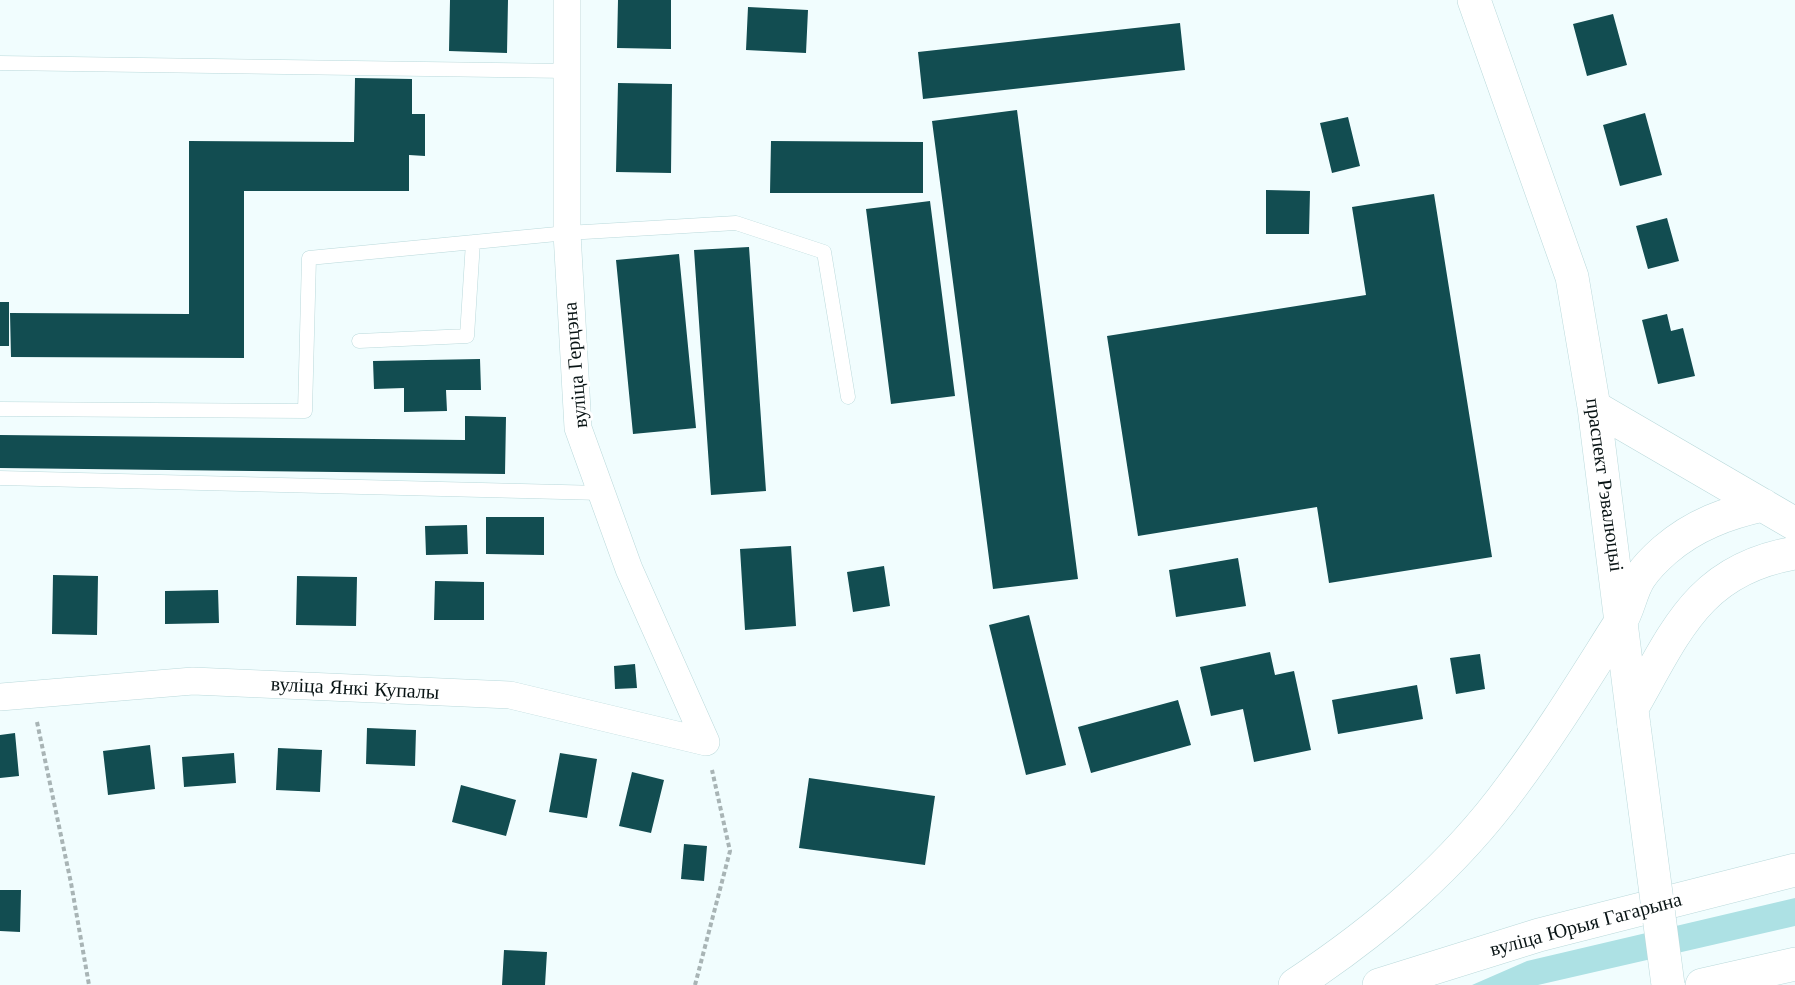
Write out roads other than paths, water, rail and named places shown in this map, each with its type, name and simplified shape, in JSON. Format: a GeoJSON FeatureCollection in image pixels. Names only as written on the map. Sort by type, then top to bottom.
{"type":"FeatureCollection","features":[{"type":"Feature","properties":{"kind":"main road","name":"праспект Рэвалюцыі"},"geometry":{"type":"LineString","coordinates":[[1474,0],[1572,277],[1594,407],[1668,985]]}},
{"type":"Feature","properties":{"kind":"main road"},"geometry":{"type":"LineString","coordinates":[[1594,407],[1795,524]]}},
{"type":"Feature","properties":{"kind":"main road"},"geometry":{"type":"LineString","coordinates":[[1295,985],[1334,960],[1413,898],[1464,846],[1512,787],[1622,619],[1640,577],[1665,550],[1694,529],[1727,513],[1763,505]]}},
{"type":"Feature","properties":{"kind":"main road"},"geometry":{"type":"LineString","coordinates":[[1633,717],[1695,604],[1721,580],[1742,568],[1768,557],[1795,553]]}},
{"type":"Feature","properties":{"kind":"main road","name":"вуліца Юрыя Гагарына"},"geometry":{"type":"LineString","coordinates":[[1379,985],[1539,935],[1795,870]]}},
{"type":"Feature","properties":{"kind":"main road"},"geometry":{"type":"LineString","coordinates":[[1702,985],[1795,964]]}},
{"type":"Feature","properties":{"kind":"street","name":"вуліца Герцэна"},"geometry":{"type":"LineString","coordinates":[[567,0],[567,233],[578,428],[629,569],[706,742]]}},
{"type":"Feature","properties":{"kind":"street","name":"вуліца Янкі Купалы"},"geometry":{"type":"LineString","coordinates":[[0,697],[193,681],[510,695],[706,742]]}},
{"type":"Feature","properties":{"kind":"lane"},"geometry":{"type":"LineString","coordinates":[[0,63],[567,71]]}},
{"type":"Feature","properties":{"kind":"lane"},"geometry":{"type":"LineString","coordinates":[[0,409],[305,411],[309,258],[567,233],[736,223],[824,252],[849,397]]}},
{"type":"Feature","properties":{"kind":"lane"},"geometry":{"type":"LineString","coordinates":[[359,341],[467,336],[473,242]]}},
{"type":"Feature","properties":{"kind":"lane"},"geometry":{"type":"LineString","coordinates":[[0,478],[602,493]]}}]}
